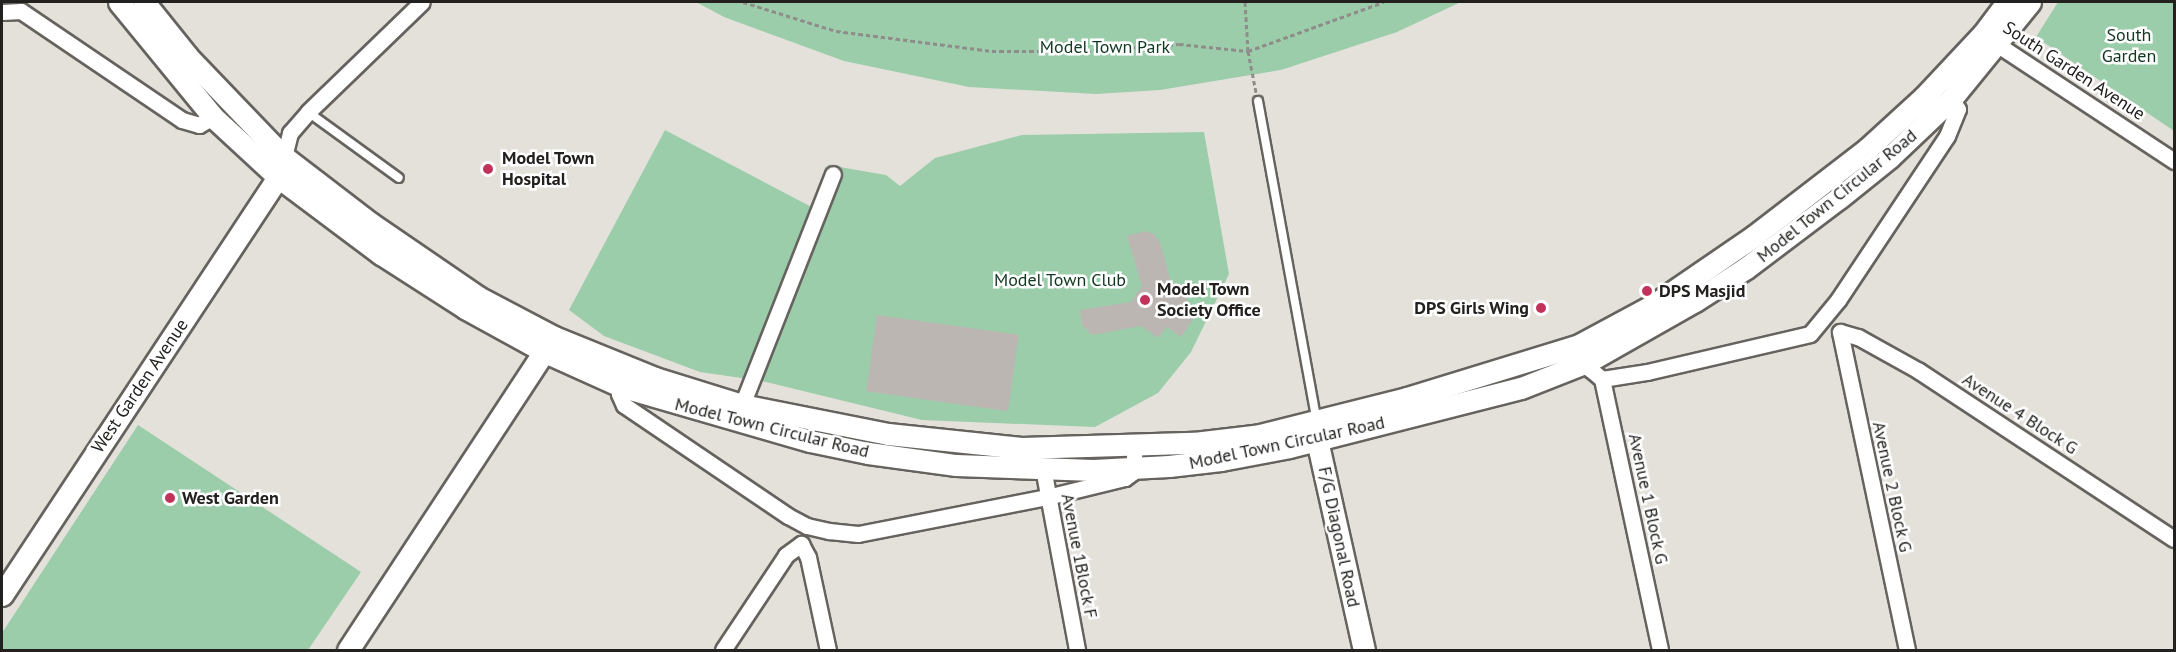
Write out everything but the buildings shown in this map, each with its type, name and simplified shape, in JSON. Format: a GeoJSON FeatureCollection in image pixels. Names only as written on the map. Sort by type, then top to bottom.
{"type":"FeatureCollection","features":[{"type":"Feature","properties":{"kind":"main road","name":"Model Town Circular Road"},"geometry":{"type":"LineString","coordinates":[[119,2],[213,117],[278,177],[381,254],[465,308],[549,344],[742,405],[888,434],[962,444],[1021,448],[1136,446],[1194,443],[1317,431]]}},
{"type":"Feature","properties":{"kind":"main road","name":"Model Town Circular Road"},"geometry":{"type":"LineString","coordinates":[[144,2],[195,64],[284,157],[362,217],[478,297],[549,344],[623,387],[753,426],[868,453],[956,465],[1043,468],[1134,468],[1221,460],[1317,431],[1407,398],[1583,354],[1695,301],[1755,262],[1890,157],[1951,99],[1990,39],[2007,2]]}},
{"type":"Feature","properties":{"kind":"main road","name":"Model Town Circular Road"},"geometry":{"type":"LineString","coordinates":[[1583,354],[1771,223],[1867,149],[2030,2]]}},
{"type":"Feature","properties":{"kind":"main road","name":"West Garden Avenue"},"geometry":{"type":"LineString","coordinates":[[2,595],[278,177],[284,157]]}},
{"type":"Feature","properties":{"kind":"main road"},"geometry":{"type":"LineString","coordinates":[[348,651],[549,344]]}},
{"type":"Feature","properties":{"kind":"main road","name":"F/G Diagonal Road"},"geometry":{"type":"LineString","coordinates":[[1317,431],[1364,651]]}},
{"type":"Feature","properties":{"kind":"street"},"geometry":{"type":"LineString","coordinates":[[284,157],[290,134],[308,112],[423,2]]}},
{"type":"Feature","properties":{"kind":"street"},"geometry":{"type":"LineString","coordinates":[[2,12],[21,11],[183,120],[199,125],[213,117]]}},
{"type":"Feature","properties":{"kind":"street","name":"South Garden Avenue"},"geometry":{"type":"LineString","coordinates":[[1990,39],[2175,160]]}},
{"type":"Feature","properties":{"kind":"street"},"geometry":{"type":"LineString","coordinates":[[1602,379],[1804,337],[1824,321],[1947,136],[1958,109],[1951,99]]}},
{"type":"Feature","properties":{"kind":"street"},"geometry":{"type":"LineString","coordinates":[[742,405],[833,174]]}},
{"type":"Feature","properties":{"kind":"street","name":"Avenue 4 Block G"},"geometry":{"type":"LineString","coordinates":[[1824,321],[1840,332],[1858,337],[1919,371],[2175,539]]}},
{"type":"Feature","properties":{"kind":"street","name":"Avenue 2 Block G"},"geometry":{"type":"LineString","coordinates":[[1840,332],[1907,651]]}},
{"type":"Feature","properties":{"kind":"street","name":"Avenue 1 Block G"},"geometry":{"type":"LineString","coordinates":[[1583,354],[1590,369],[1602,379],[1660,651]]}},
{"type":"Feature","properties":{"kind":"street"},"geometry":{"type":"LineString","coordinates":[[623,387],[619,394],[624,405],[807,526],[858,534],[1047,497],[1125,478],[1134,468],[1136,446]]}},
{"type":"Feature","properties":{"kind":"street","name":"Avenue 1Block F"},"geometry":{"type":"LineString","coordinates":[[1043,468],[1077,651]]}},
{"type":"Feature","properties":{"kind":"street"},"geometry":{"type":"LineString","coordinates":[[723,651],[786,555],[801,544],[807,526]]}},
{"type":"Feature","properties":{"kind":"street"},"geometry":{"type":"LineString","coordinates":[[801,544],[808,557],[828,651]]}},
{"type":"Feature","properties":{"kind":"lane"},"geometry":{"type":"LineString","coordinates":[[1258,101],[1317,431]]}},
{"type":"Feature","properties":{"kind":"lane"},"geometry":{"type":"LineString","coordinates":[[308,112],[399,178]]}},
{"type":"Feature","properties":{"kind":"path"},"geometry":{"type":"LineString","coordinates":[[743,2],[836,31],[992,51],[1086,51],[1179,44],[1248,51],[1383,2]]}},
{"type":"Feature","properties":{"kind":"path"},"geometry":{"type":"LineString","coordinates":[[1245,2],[1248,51],[1258,101]]}},
{"type":"Feature","properties":{"kind":"green space","name":"Model Town Park"},"geometry":{"type":"Polygon","coordinates":[[[696,2],[1461,2],[1397,32],[1281,70],[1160,90],[1096,94],[969,87],[844,61],[724,17],[696,2]]]}},
{"type":"Feature","properties":{"kind":"green space","name":"South Garden"},"geometry":{"type":"Polygon","coordinates":[[[2058,2],[2174,2],[2174,131],[2036,37],[2058,2]]]}},
{"type":"Feature","properties":{"kind":"green space","name":"Model Town Club"},"geometry":{"type":"Polygon","coordinates":[[[665,130],[821,212],[828,165],[886,175],[900,186],[935,158],[1022,135],[1204,132],[1229,274],[1191,352],[1158,393],[1095,427],[922,420],[762,381],[700,372],[604,336],[569,310],[665,130]]]}},
{"type":"Feature","properties":{"kind":"green space","name":"West Garden"},"geometry":{"type":"Polygon","coordinates":[[[138,425],[361,572],[308,650],[2,650],[2,633],[138,425]]]}},
{"type":"Feature","properties":{"kind":"place","name":"Model Town Hospital"},"geometry":{"type":"Point","coordinates":[488,169]}},
{"type":"Feature","properties":{"kind":"place","name":"DPS Masjid"},"geometry":{"type":"Point","coordinates":[1647,291]}},
{"type":"Feature","properties":{"kind":"place","name":"Model Town Society Office"},"geometry":{"type":"Point","coordinates":[1145,300]}},
{"type":"Feature","properties":{"kind":"place","name":"DPS Girls Wing"},"geometry":{"type":"Point","coordinates":[1541,308]}},
{"type":"Feature","properties":{"kind":"place","name":"West Garden"},"geometry":{"type":"Point","coordinates":[170,498]}}]}
